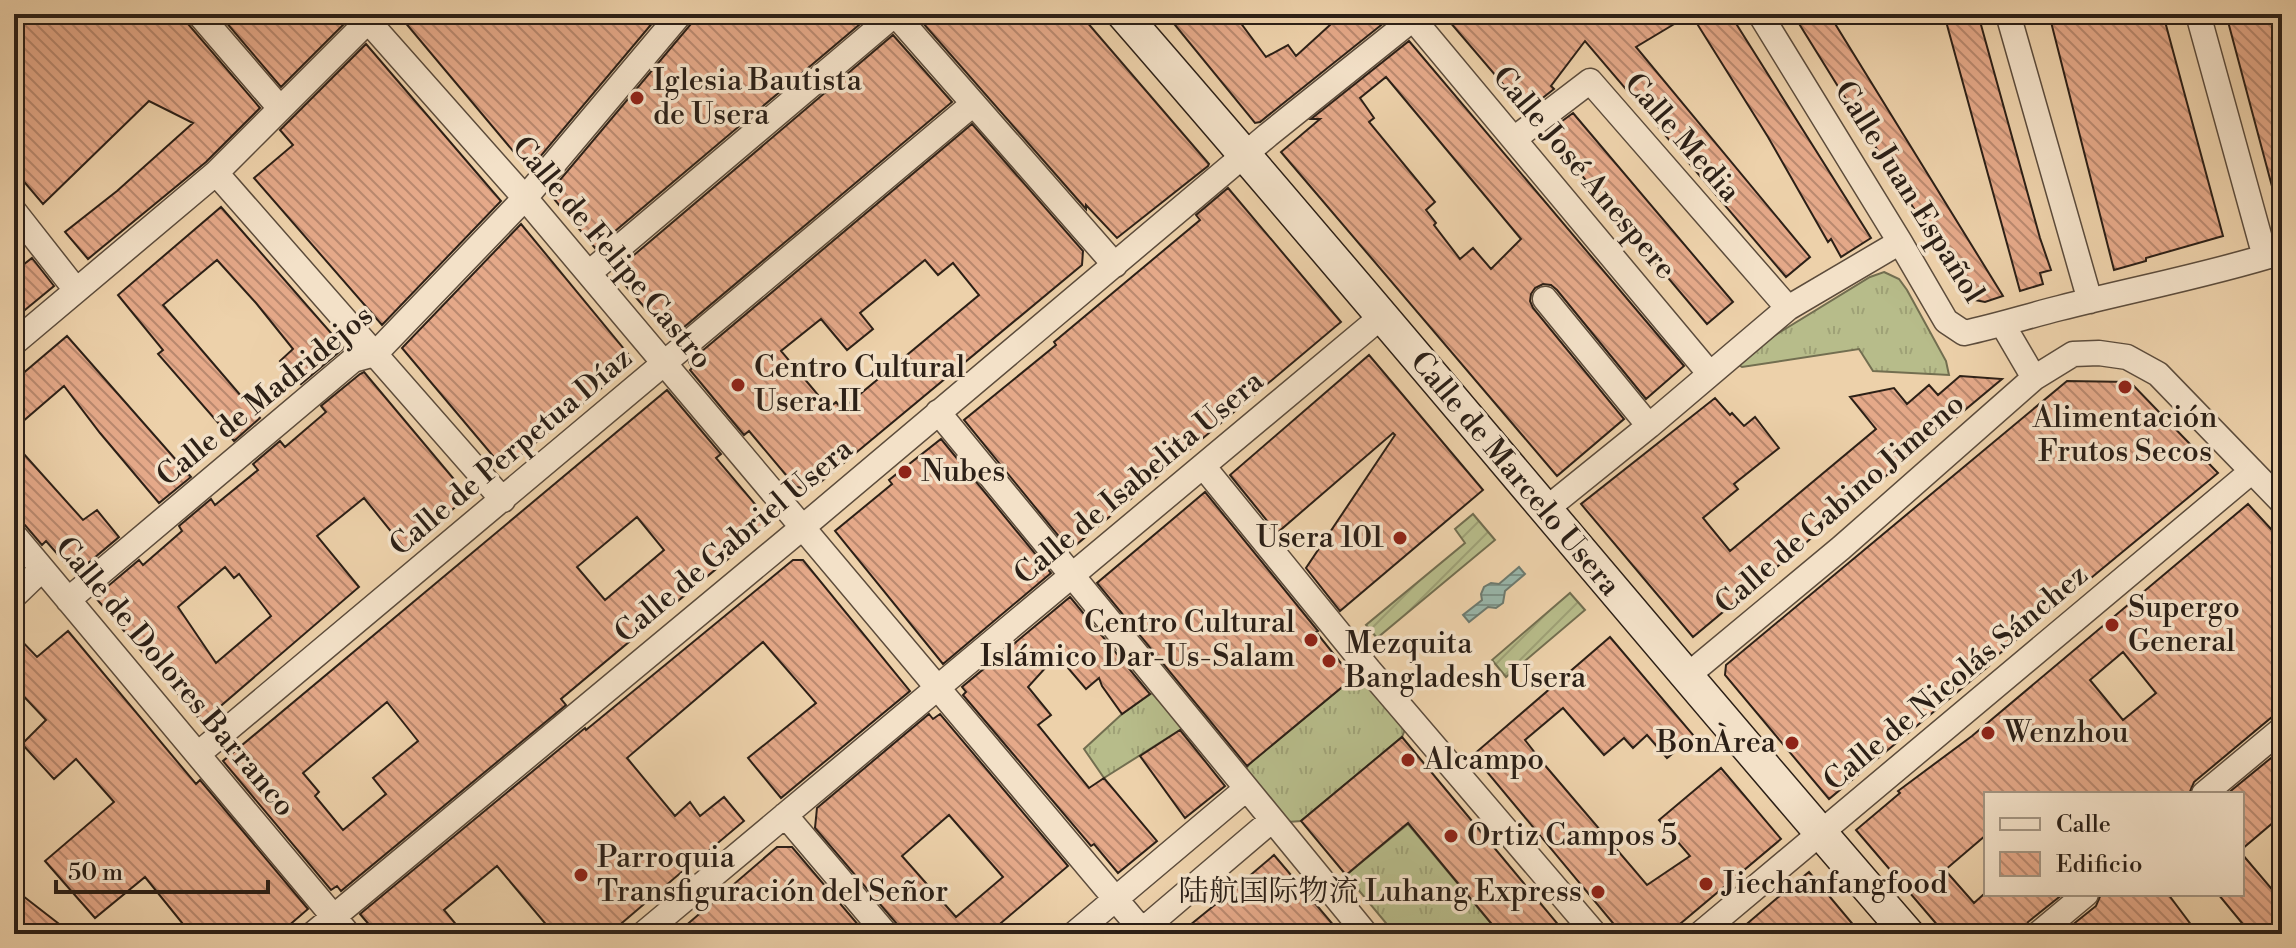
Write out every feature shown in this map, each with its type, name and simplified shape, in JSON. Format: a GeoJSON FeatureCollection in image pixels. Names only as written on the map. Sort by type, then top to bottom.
{"type":"FeatureCollection","features":[{"type":"Feature","properties":{"kind":"main road","name":"Calle de Marcelo Usera"},"geometry":{"type":"LineString","coordinates":[[1123,14],[1246,154],[1381,317],[1908,934]]}},
{"type":"Feature","properties":{"kind":"street"},"geometry":{"type":"LineString","coordinates":[[199,14],[279,107]]}},
{"type":"Feature","properties":{"kind":"street","name":"Calle de Madridejos"},"geometry":{"type":"LineString","coordinates":[[68,600],[353,360],[375,354],[525,198],[680,14]]}},
{"type":"Feature","properties":{"kind":"street"},"geometry":{"type":"LineString","coordinates":[[589,273],[895,14],[1115,265]]}},
{"type":"Feature","properties":{"kind":"street","name":"Calle Juan Español"},"geometry":{"type":"LineString","coordinates":[[1760,14],[1946,321],[1964,333],[2274,255]]}},
{"type":"Feature","properties":{"kind":"street"},"geometry":{"type":"LineString","coordinates":[[2008,14],[2090,301]]}},
{"type":"Feature","properties":{"kind":"street"},"geometry":{"type":"LineString","coordinates":[[2198,14],[2274,255]]}},
{"type":"Feature","properties":{"kind":"street","name":"Calle de Gabriel Usera"},"geometry":{"type":"LineString","coordinates":[[313,934],[341,925],[938,412],[1414,16]]}},
{"type":"Feature","properties":{"kind":"street","name":"Calle José Anespere"},"geometry":{"type":"LineString","coordinates":[[1414,16],[1710,374]]}},
{"type":"Feature","properties":{"kind":"street"},"geometry":{"type":"LineString","coordinates":[[14,343],[216,173],[371,18]]}},
{"type":"Feature","properties":{"kind":"street","name":"Calle de Felipe Castro"},"geometry":{"type":"LineString","coordinates":[[371,18],[938,687],[1141,933]]}},
{"type":"Feature","properties":{"kind":"street","name":"Calle Media"},"geometry":{"type":"LineString","coordinates":[[1514,139],[1590,81],[1788,308]]}},
{"type":"Feature","properties":{"kind":"street","name":"Calle de Perpetua Díaz"},"geometry":{"type":"LineString","coordinates":[[198,754],[973,104]]}},
{"type":"Feature","properties":{"kind":"street"},"geometry":{"type":"LineString","coordinates":[[216,173],[503,500]]}},
{"type":"Feature","properties":{"kind":"street"},"geometry":{"type":"LineString","coordinates":[[14,211],[76,290]]}},
{"type":"Feature","properties":{"kind":"street"},"geometry":{"type":"LineString","coordinates":[[1545,510],[1788,308],[1900,242]]}},
{"type":"Feature","properties":{"kind":"street"},"geometry":{"type":"LineString","coordinates":[[1545,299],[1649,426]]}},
{"type":"Feature","properties":{"kind":"street","name":"Calle de Isabelita Usera"},"geometry":{"type":"LineString","coordinates":[[643,934],[1381,317]]}},
{"type":"Feature","properties":{"kind":"street"},"geometry":{"type":"LineString","coordinates":[[2003,325],[2034,378]]}},
{"type":"Feature","properties":{"kind":"street","name":"Calle de Gabino Jimeno"},"geometry":{"type":"LineString","coordinates":[[1687,676],[1841,548],[2034,378],[2073,354],[2099,353],[2127,357],[2158,374],[2252,471]]}},
{"type":"Feature","properties":{"kind":"street"},"geometry":{"type":"LineString","coordinates":[[938,412],[1366,934]]}},
{"type":"Feature","properties":{"kind":"street"},"geometry":{"type":"LineString","coordinates":[[1203,466],[1369,670],[1595,934]]}},
{"type":"Feature","properties":{"kind":"street"},"geometry":{"type":"LineString","coordinates":[[2252,471],[2282,502]]}},
{"type":"Feature","properties":{"kind":"street","name":"Calle de Nicolás Sánchez"},"geometry":{"type":"LineString","coordinates":[[1700,934],[2252,471]]}},
{"type":"Feature","properties":{"kind":"street","name":"Calle de Dolores Barranco"},"geometry":{"type":"LineString","coordinates":[[14,535],[341,925]]}},
{"type":"Feature","properties":{"kind":"street"},"geometry":{"type":"LineString","coordinates":[[14,596],[42,569]]}},
{"type":"Feature","properties":{"kind":"street"},"geometry":{"type":"LineString","coordinates":[[2206,792],[2282,729]]}},
{"type":"Feature","properties":{"kind":"street"},"geometry":{"type":"LineString","coordinates":[[1074,934],[1246,789]]}},
{"type":"Feature","properties":{"kind":"street"},"geometry":{"type":"LineString","coordinates":[[785,815],[886,934]]}},
{"type":"Feature","properties":{"kind":"street"},"geometry":{"type":"LineString","coordinates":[[1141,933],[1272,820]]}},
{"type":"Feature","properties":{"kind":"street"},"geometry":{"type":"LineString","coordinates":[[2038,934],[2084,896]]}},
{"type":"Feature","properties":{"kind":"green space"},"geometry":{"type":"Polygon","coordinates":[[[1884,272],[1899,279],[1907,290],[1946,361],[1949,375],[1873,371],[1859,349],[1742,367],[1733,361],[1870,277],[1884,272]]]}},
{"type":"Feature","properties":{"kind":"green space"},"geometry":{"type":"Polygon","coordinates":[[[1473,514],[1495,540],[1377,638],[1366,625],[1465,543],[1455,529],[1473,514]]]}},
{"type":"Feature","properties":{"kind":"green space"},"geometry":{"type":"Polygon","coordinates":[[[1570,593],[1585,610],[1506,677],[1492,660],[1570,593]]]}},
{"type":"Feature","properties":{"kind":"green space"},"geometry":{"type":"Polygon","coordinates":[[[1363,674],[1406,727],[1402,737],[1301,821],[1288,822],[1245,771],[1249,764],[1353,678],[1363,674]]]}},
{"type":"Feature","properties":{"kind":"green space"},"geometry":{"type":"Polygon","coordinates":[[[1152,693],[1183,728],[1104,778],[1084,749],[1122,714],[1152,693]]]}},
{"type":"Feature","properties":{"kind":"green space"},"geometry":{"type":"Polygon","coordinates":[[[1408,824],[1500,934],[1395,934],[1346,875],[1408,824]]]}},
{"type":"Feature","properties":{"kind":"shaded area"},"geometry":{"type":"Polygon","coordinates":[[[1519,567],[1525,574],[1505,591],[1503,603],[1496,608],[1488,607],[1469,622],[1463,615],[1482,600],[1484,587],[1491,583],[1499,584],[1519,567]]]}},
{"type":"Feature","properties":{"kind":"building"},"geometry":{"type":"Polygon","coordinates":[[[14,14],[184,14],[188,24],[260,108],[206,162],[88,259],[65,232],[117,191],[193,123],[149,101],[43,204],[14,170],[14,14]]]}},
{"type":"Feature","properties":{"kind":"building"},"geometry":{"type":"Polygon","coordinates":[[[219,14],[341,14],[347,21],[281,87],[219,14]]]}},
{"type":"Feature","properties":{"kind":"building"},"geometry":{"type":"Polygon","coordinates":[[[398,14],[660,14],[529,170],[398,14]]]}},
{"type":"Feature","properties":{"kind":"building"},"geometry":{"type":"Polygon","coordinates":[[[695,14],[872,14],[595,248],[549,193],[691,24],[695,14]]]}},
{"type":"Feature","properties":{"kind":"building"},"geometry":{"type":"Polygon","coordinates":[[[915,14],[1080,14],[1208,166],[1117,238],[1086,205],[1086,209],[915,14]]]}},
{"type":"Feature","properties":{"kind":"building"},"geometry":{"type":"Polygon","coordinates":[[[1166,14],[1234,14],[1266,57],[1288,45],[1296,56],[1342,14],[1386,14],[1390,18],[1255,123],[1166,14]]]}},
{"type":"Feature","properties":{"kind":"building"},"geometry":{"type":"Polygon","coordinates":[[[1443,14],[1691,14],[1636,47],[1810,257],[1786,277],[1585,41],[1551,86],[1554,89],[1526,111],[1443,14]]]}},
{"type":"Feature","properties":{"kind":"building"},"geometry":{"type":"Polygon","coordinates":[[[1691,14],[1730,14],[1871,238],[1841,257],[1831,239],[1828,242],[1768,137],[1691,14]]]}},
{"type":"Feature","properties":{"kind":"building"},"geometry":{"type":"Polygon","coordinates":[[[1793,14],[1829,14],[2003,296],[1985,302],[1970,299],[1793,14]]]}},
{"type":"Feature","properties":{"kind":"building"},"geometry":{"type":"Polygon","coordinates":[[[1944,14],[1978,14],[2051,270],[2040,273],[2043,284],[2020,291],[1944,14]]]}},
{"type":"Feature","properties":{"kind":"building"},"geometry":{"type":"Polygon","coordinates":[[[2049,14],[2163,14],[2223,236],[2114,270],[2049,14]]]}},
{"type":"Feature","properties":{"kind":"building"},"geometry":{"type":"Polygon","coordinates":[[[2226,14],[2278,14],[2282,27],[2282,193],[2274,194],[2226,14]]]}},
{"type":"Feature","properties":{"kind":"building"},"geometry":{"type":"Polygon","coordinates":[[[893,35],[952,102],[671,338],[614,272],[893,35]]]}},
{"type":"Feature","properties":{"kind":"building"},"geometry":{"type":"Polygon","coordinates":[[[1409,41],[1684,366],[1646,399],[1557,290],[1543,284],[1535,288],[1530,301],[1533,308],[1624,419],[1557,476],[1281,152],[1320,119],[1311,119],[1409,41]],[[1386,77],[1360,98],[1374,118],[1369,122],[1435,202],[1426,210],[1460,259],[1473,248],[1491,269],[1521,239],[1386,77]]]}},
{"type":"Feature","properties":{"kind":"building"},"geometry":{"type":"Polygon","coordinates":[[[366,44],[501,201],[382,325],[254,178],[293,145],[280,130],[366,44]]]}},
{"type":"Feature","properties":{"kind":"building"},"geometry":{"type":"Polygon","coordinates":[[[1573,113],[1733,302],[1707,324],[1546,133],[1573,113]]]}},
{"type":"Feature","properties":{"kind":"building"},"geometry":{"type":"Polygon","coordinates":[[[972,124],[1083,251],[1082,265],[812,489],[796,487],[749,431],[744,435],[690,370],[689,362],[972,124]],[[925,260],[860,313],[873,329],[847,350],[821,319],[781,351],[829,408],[836,402],[842,409],[979,295],[953,263],[938,275],[925,260]]]}},
{"type":"Feature","properties":{"kind":"building"},"geometry":{"type":"Polygon","coordinates":[[[1228,188],[1341,322],[1070,550],[964,420],[1200,220],[1196,215],[1228,188]]]}},
{"type":"Feature","properties":{"kind":"building"},"geometry":{"type":"Polygon","coordinates":[[[221,207],[344,348],[301,384],[280,361],[293,349],[217,260],[163,305],[260,418],[234,441],[158,354],[163,350],[118,295],[221,207]]]}},
{"type":"Feature","properties":{"kind":"building"},"geometry":{"type":"Polygon","coordinates":[[[521,224],[634,361],[504,469],[402,348],[521,224]]]}},
{"type":"Feature","properties":{"kind":"building"},"geometry":{"type":"Polygon","coordinates":[[[32,258],[54,286],[14,319],[14,272],[32,258]]]}},
{"type":"Feature","properties":{"kind":"building"},"geometry":{"type":"Polygon","coordinates":[[[67,336],[191,477],[159,503],[64,386],[14,429],[14,381],[67,336]]]}},
{"type":"Feature","properties":{"kind":"building"},"geometry":{"type":"Polygon","coordinates":[[[1369,355],[1483,490],[1340,611],[1306,568],[1395,435],[1393,433],[1277,533],[1230,475],[1369,355]]]}},
{"type":"Feature","properties":{"kind":"building"},"geometry":{"type":"Polygon","coordinates":[[[364,372],[468,496],[406,550],[364,498],[317,536],[359,587],[202,722],[95,597],[139,560],[143,565],[182,531],[179,526],[211,499],[215,505],[258,470],[253,464],[280,441],[285,447],[326,412],[321,406],[364,372]],[[225,567],[178,607],[216,663],[271,616],[239,574],[234,578],[225,567]]]}},
{"type":"Feature","properties":{"kind":"building"},"geometry":{"type":"Polygon","coordinates":[[[1960,376],[2002,379],[1693,637],[1581,504],[1715,398],[1744,426],[1755,417],[1779,448],[1734,484],[1738,489],[1703,518],[1730,551],[1876,429],[1850,397],[1894,388],[1907,404],[1929,385],[1938,395],[1960,376]]]}},
{"type":"Feature","properties":{"kind":"building"},"geometry":{"type":"Polygon","coordinates":[[[2067,381],[2130,382],[2218,473],[1829,799],[1725,675],[1726,665],[2067,381]]]}},
{"type":"Feature","properties":{"kind":"building"},"geometry":{"type":"Polygon","coordinates":[[[667,390],[721,454],[716,458],[771,523],[561,699],[566,705],[341,891],[337,886],[331,890],[223,761],[667,390]],[[637,517],[577,567],[605,600],[664,550],[637,517]],[[387,702],[303,773],[319,792],[315,796],[343,830],[386,794],[373,778],[418,741],[387,702]]]}},
{"type":"Feature","properties":{"kind":"building"},"geometry":{"type":"Polygon","coordinates":[[[941,439],[1051,573],[943,664],[835,531],[892,484],[889,480],[941,439]]]}},
{"type":"Feature","properties":{"kind":"building"},"geometry":{"type":"Polygon","coordinates":[[[14,443],[83,520],[97,510],[119,537],[75,574],[46,541],[42,545],[25,525],[14,520],[14,443]]]}},
{"type":"Feature","properties":{"kind":"building"},"geometry":{"type":"Polygon","coordinates":[[[1205,492],[1353,678],[1247,766],[1097,583],[1205,492]]]}},
{"type":"Feature","properties":{"kind":"building"},"geometry":{"type":"Polygon","coordinates":[[[2248,504],[2282,541],[2282,714],[2272,717],[2194,782],[2190,792],[1984,792],[1984,837],[1945,870],[1974,903],[1984,894],[2060,896],[2028,922],[2023,934],[1945,934],[1856,830],[1900,793],[1898,791],[1972,736],[2248,504]],[[2123,652],[2090,680],[2123,720],[2156,693],[2123,652]]]}},
{"type":"Feature","properties":{"kind":"building"},"geometry":{"type":"Polygon","coordinates":[[[793,560],[803,560],[910,691],[781,798],[748,758],[816,703],[763,642],[627,758],[675,816],[690,802],[700,816],[724,797],[744,821],[609,934],[554,934],[497,866],[444,910],[464,934],[377,934],[360,914],[793,560]]]}},
{"type":"Feature","properties":{"kind":"building"},"geometry":{"type":"Polygon","coordinates":[[[1070,597],[1150,694],[1122,714],[1099,678],[1086,689],[1057,655],[1028,687],[1051,715],[1038,725],[1089,788],[1104,778],[1157,841],[1118,873],[1094,844],[1091,846],[963,695],[966,692],[962,687],[1070,597]]]}},
{"type":"Feature","properties":{"kind":"building"},"geometry":{"type":"Polygon","coordinates":[[[68,631],[196,784],[200,780],[308,909],[279,934],[191,934],[145,877],[95,918],[45,861],[114,802],[76,759],[54,779],[22,744],[46,720],[14,686],[14,633],[37,657],[68,631]]]}},
{"type":"Feature","properties":{"kind":"building"},"geometry":{"type":"Polygon","coordinates":[[[1610,637],[1694,736],[1667,758],[1647,735],[1633,748],[1624,738],[1604,755],[1563,708],[1525,740],[1543,763],[1647,885],[1690,856],[1659,820],[1721,768],[1781,839],[1668,934],[1622,934],[1473,755],[1610,637]]]}},
{"type":"Feature","properties":{"kind":"building"},"geometry":{"type":"Polygon","coordinates":[[[929,714],[933,719],[940,714],[1068,866],[988,934],[901,934],[897,924],[815,828],[817,808],[929,714]],[[949,815],[902,856],[956,917],[1003,877],[949,815]]]}},
{"type":"Feature","properties":{"kind":"building"},"geometry":{"type":"Polygon","coordinates":[[[1180,730],[1225,786],[1185,818],[1140,756],[1180,730]]]}},
{"type":"Feature","properties":{"kind":"building","name":"Ortiz Campos 5"},"geometry":{"type":"Polygon","coordinates":[[[1402,737],[1566,934],[1500,934],[1408,823],[1346,875],[1301,821],[1402,737]]]}},
{"type":"Feature","properties":{"kind":"building"},"geometry":{"type":"Polygon","coordinates":[[[2282,749],[2282,815],[2244,847],[2244,792],[2229,792],[2282,749]]]}},
{"type":"Feature","properties":{"kind":"building"},"geometry":{"type":"Polygon","coordinates":[[[777,847],[792,847],[866,934],[676,934],[777,847]]]}},
{"type":"Feature","properties":{"kind":"building"},"geometry":{"type":"Polygon","coordinates":[[[1274,855],[1341,934],[1179,934],[1227,895],[1274,855]]]}},
{"type":"Feature","properties":{"kind":"building"},"geometry":{"type":"Polygon","coordinates":[[[2244,856],[2282,901],[2282,934],[2251,934],[2220,896],[2244,896],[2244,856]]]}},
{"type":"Feature","properties":{"kind":"building"},"geometry":{"type":"Polygon","coordinates":[[[1809,872],[1861,934],[1735,934],[1776,899],[1809,872]]]}},
{"type":"Feature","properties":{"kind":"building"},"geometry":{"type":"Polygon","coordinates":[[[14,889],[72,934],[14,934],[14,889]]]}},
{"type":"Feature","properties":{"kind":"building"},"geometry":{"type":"Polygon","coordinates":[[[2100,896],[2170,896],[2198,934],[2061,934],[2096,906],[2100,896]]]}},
{"type":"Feature","properties":{"kind":"place","name":"Iglesia Bautista de Usera"},"geometry":{"type":"Point","coordinates":[637,98]}},
{"type":"Feature","properties":{"kind":"place","name":"Centro Cultural Usera II"},"geometry":{"type":"Point","coordinates":[738,385]}},
{"type":"Feature","properties":{"kind":"place","name":"Alimentación Frutos Secos"},"geometry":{"type":"Point","coordinates":[2125,387]}},
{"type":"Feature","properties":{"kind":"place","name":"Nubes"},"geometry":{"type":"Point","coordinates":[905,472]}},
{"type":"Feature","properties":{"kind":"place","name":"Usera 101"},"geometry":{"type":"Point","coordinates":[1400,538]}},
{"type":"Feature","properties":{"kind":"place","name":"Supergo General"},"geometry":{"type":"Point","coordinates":[2112,625]}},
{"type":"Feature","properties":{"kind":"place","name":"Centro Cultural Islámico Dar-Us-Salam"},"geometry":{"type":"Point","coordinates":[1311,640]}},
{"type":"Feature","properties":{"kind":"place","name":"Mezquita Bangladesh Usera"},"geometry":{"type":"Point","coordinates":[1329,661]}},
{"type":"Feature","properties":{"kind":"place","name":"Wenzhou"},"geometry":{"type":"Point","coordinates":[1988,733]}},
{"type":"Feature","properties":{"kind":"place","name":"BonÀrea"},"geometry":{"type":"Point","coordinates":[1792,743]}},
{"type":"Feature","properties":{"kind":"place","name":"Alcampo"},"geometry":{"type":"Point","coordinates":[1408,760]}},
{"type":"Feature","properties":{"kind":"place","name":"Ortiz Campos 5"},"geometry":{"type":"Point","coordinates":[1451,836]}},
{"type":"Feature","properties":{"kind":"place","name":"Parroquia Transfiguración del Señor"},"geometry":{"type":"Point","coordinates":[581,875]}},
{"type":"Feature","properties":{"kind":"place","name":"Jiechanfangfood"},"geometry":{"type":"Point","coordinates":[1706,884]}},
{"type":"Feature","properties":{"kind":"place","name":"陆航国际物流 Luhang Express"},"geometry":{"type":"Point","coordinates":[1598,892]}}]}
